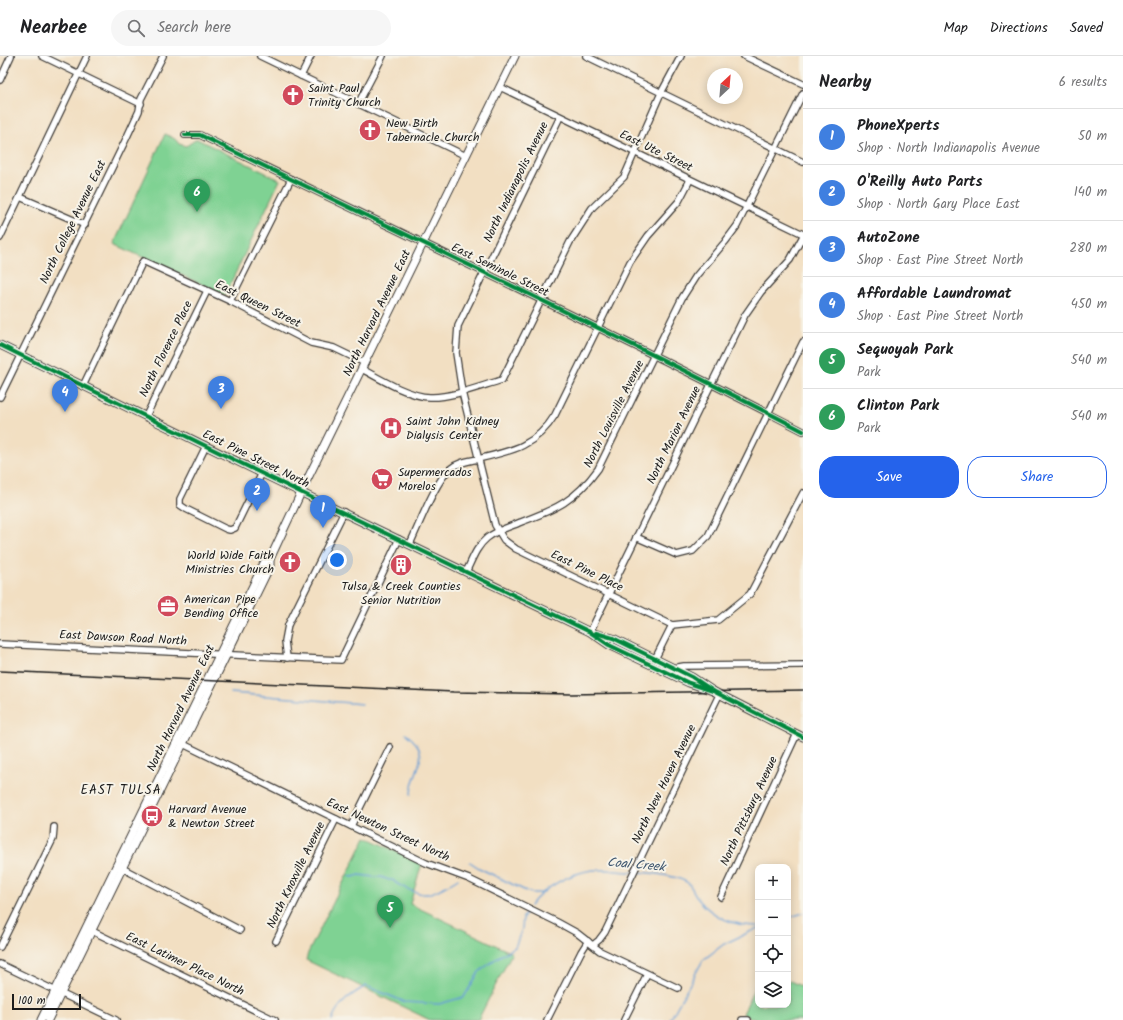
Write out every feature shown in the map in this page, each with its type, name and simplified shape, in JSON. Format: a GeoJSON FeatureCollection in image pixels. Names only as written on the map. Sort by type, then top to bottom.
{"type":"FeatureCollection","features":[{"type":"Feature","properties":{"kind":"main road","name":"North Harvard Avenue East"},"geometry":{"type":"LineString","coordinates":[[41,1020],[58,992],[223,654],[247,606],[270,566],[270,559],[302,492],[515,56]]}},
{"type":"Feature","properties":{"kind":"main road","name":"East Pine Street North"},"geometry":{"type":"LineString","coordinates":[[0,345],[590,632],[609,645],[689,683],[716,693]]}},
{"type":"Feature","properties":{"kind":"main road","name":"East Pine Street North"},"geometry":{"type":"LineString","coordinates":[[590,632],[612,638],[674,668],[692,677],[716,693],[800,736]]}},
{"type":"Feature","properties":{"kind":"main road","name":"North Harvard Avenue East"},"geometry":{"type":"LineString","coordinates":[[48,1020],[58,992]]}},
{"type":"Feature","properties":{"kind":"street"},"geometry":{"type":"LineString","coordinates":[[0,80],[11,56]]}},
{"type":"Feature","properties":{"kind":"street"},"geometry":{"type":"LineString","coordinates":[[42,56],[141,104]]}},
{"type":"Feature","properties":{"kind":"street"},"geometry":{"type":"LineString","coordinates":[[0,238],[87,56]]}},
{"type":"Feature","properties":{"kind":"street","name":"North College Avenue East"},"geometry":{"type":"LineString","coordinates":[[0,397],[140,111],[141,99],[163,56]]}},
{"type":"Feature","properties":{"kind":"street"},"geometry":{"type":"LineString","coordinates":[[260,56],[466,156]]}},
{"type":"Feature","properties":{"kind":"street"},"geometry":{"type":"LineString","coordinates":[[301,76],[311,56]]}},
{"type":"Feature","properties":{"kind":"street"},"geometry":{"type":"LineString","coordinates":[[358,104],[383,56]]}},
{"type":"Feature","properties":{"kind":"street"},"geometry":{"type":"LineString","coordinates":[[586,56],[803,162]]}},
{"type":"Feature","properties":{"kind":"street","name":"East Queen Street"},"geometry":{"type":"LineString","coordinates":[[83,386],[143,261],[230,302],[311,343],[334,348],[363,366],[419,396],[439,397],[502,380],[570,242],[592,208],[624,177],[661,93],[681,56]]}},
{"type":"Feature","properties":{"kind":"street"},"geometry":{"type":"LineString","coordinates":[[744,56],[803,84]]}},
{"type":"Feature","properties":{"kind":"street","name":"East Ute Street"},"geometry":{"type":"LineString","coordinates":[[500,87],[747,207],[803,236]]}},
{"type":"Feature","properties":{"kind":"street","name":"North Louisville Avenue"},"geometry":{"type":"LineString","coordinates":[[466,572],[475,552],[488,537],[498,531],[564,504],[584,488],[598,469],[682,298],[696,276],[732,234],[747,207],[803,93]]}},
{"type":"Feature","properties":{"kind":"street","name":"North Indianapolis Avenue"},"geometry":{"type":"LineString","coordinates":[[498,531],[494,525],[462,392],[456,353],[458,326],[560,117]]}},
{"type":"Feature","properties":{"kind":"street","name":"East Seminole Street"},"geometry":{"type":"LineString","coordinates":[[185,135],[200,135],[711,383],[803,431]]}},
{"type":"Feature","properties":{"kind":"street"},"geometry":{"type":"LineString","coordinates":[[230,302],[291,179]]}},
{"type":"Feature","properties":{"kind":"street"},"geometry":{"type":"LineString","coordinates":[[410,544],[442,478],[451,468],[455,465],[514,450],[534,439],[542,432],[555,415],[630,262],[648,236],[678,201],[690,180]]}},
{"type":"Feature","properties":{"kind":"street"},"geometry":{"type":"LineString","coordinates":[[20,197],[85,225]]}},
{"type":"Feature","properties":{"kind":"street","name":"North Marion Avenue"},"geometry":{"type":"LineString","coordinates":[[590,632],[745,315],[761,292],[790,260],[803,236]]}},
{"type":"Feature","properties":{"kind":"street","name":"North Florence Place"},"geometry":{"type":"LineString","coordinates":[[146,416],[207,291]]}},
{"type":"Feature","properties":{"kind":"street"},"geometry":{"type":"LineString","coordinates":[[636,537],[677,555],[693,551],[708,536],[803,342]]}},
{"type":"Feature","properties":{"kind":"street"},"geometry":{"type":"LineString","coordinates":[[206,446],[181,496],[180,504],[186,509],[226,529],[233,529],[237,526],[262,473]]}},
{"type":"Feature","properties":{"kind":"street"},"geometry":{"type":"LineString","coordinates":[[655,659],[672,625],[718,620],[750,594],[803,493]]}},
{"type":"Feature","properties":{"kind":"street"},"geometry":{"type":"LineString","coordinates":[[287,658],[285,636],[288,625],[344,512]]}},
{"type":"Feature","properties":{"kind":"street","name":"East Pine Place"},"geometry":{"type":"LineString","coordinates":[[498,531],[504,540],[516,549],[672,625]]}},
{"type":"Feature","properties":{"kind":"street","name":"East Dawson Road North"},"geometry":{"type":"LineString","coordinates":[[0,644],[341,660],[399,539]]}},
{"type":"Feature","properties":{"kind":"street"},"geometry":{"type":"LineString","coordinates":[[661,670],[684,666],[803,665]]}},
{"type":"Feature","properties":{"kind":"street","name":"North New Haven Avenue"},"geometry":{"type":"LineString","coordinates":[[547,1020],[581,952],[591,943],[602,938],[636,868],[716,693]]}},
{"type":"Feature","properties":{"kind":"street","name":"North Pittsburg Avenue"},"geometry":{"type":"LineString","coordinates":[[721,897],[800,736]]}},
{"type":"Feature","properties":{"kind":"street","name":"East Newton Street North"},"geometry":{"type":"LineString","coordinates":[[180,742],[426,863],[469,879],[557,922],[577,933],[600,951],[678,988]]}},
{"type":"Feature","properties":{"kind":"street"},"geometry":{"type":"LineString","coordinates":[[351,826],[390,747]]}},
{"type":"Feature","properties":{"kind":"street","name":"North Knoxville Avenue"},"geometry":{"type":"LineString","coordinates":[[276,941],[336,819]]}},
{"type":"Feature","properties":{"kind":"street"},"geometry":{"type":"LineString","coordinates":[[0,947],[53,839],[54,826]]}},
{"type":"Feature","properties":{"kind":"street"},"geometry":{"type":"LineString","coordinates":[[119,867],[240,930]]}},
{"type":"Feature","properties":{"kind":"street","name":"East Latimer Place North"},"geometry":{"type":"LineString","coordinates":[[89,930],[275,1020]]}},
{"type":"Feature","properties":{"kind":"street"},"geometry":{"type":"LineString","coordinates":[[0,964],[116,1020]]}},
{"type":"Feature","properties":{"kind":"street"},"geometry":{"type":"LineString","coordinates":[[624,1020],[647,974]]}},
{"type":"Feature","properties":{"kind":"street"},"geometry":{"type":"LineString","coordinates":[[743,1020],[748,1020]]}},
{"type":"Feature","properties":{"kind":"green space"},"geometry":{"type":"Polygon","coordinates":[[[165,134],[175,139],[179,144],[186,146],[197,139],[280,180],[225,295],[114,244],[165,134]]]}},
{"type":"Feature","properties":{"kind":"green space"},"geometry":{"type":"Polygon","coordinates":[[[366,837],[422,863],[410,904],[512,953],[478,1020],[430,1020],[306,960],[308,953],[366,837]]]}},
{"type":"Feature","properties":{"kind":"green space"},"geometry":{"type":"Polygon","coordinates":[[[791,981],[803,987],[803,1020],[756,1020],[743,1014],[755,986],[755,1008],[791,1008],[791,981]]]}},
{"type":"Feature","properties":{"kind":"waterway"},"geometry":{"type":"LineString","coordinates":[[231,693],[362,704]]}},
{"type":"Feature","properties":{"kind":"waterway"},"geometry":{"type":"LineString","coordinates":[[406,734],[415,742],[421,756],[412,785],[411,794]]}},
{"type":"Feature","properties":{"kind":"waterway"},"geometry":{"type":"LineString","coordinates":[[470,862],[526,891],[532,893],[542,893]]}},
{"type":"Feature","properties":{"kind":"waterway","name":"Coal Creek"},"geometry":{"type":"LineString","coordinates":[[530,906],[535,899],[550,887],[575,874],[593,870],[633,872]]}},
{"type":"Feature","properties":{"kind":"waterway","name":"Coal Creek"},"geometry":{"type":"LineString","coordinates":[[637,872],[663,875],[683,880],[688,883],[704,906],[717,916],[732,922],[755,926]]}},
{"type":"Feature","properties":{"kind":"waterway"},"geometry":{"type":"LineString","coordinates":[[349,876],[353,877],[359,875],[381,877],[393,880],[414,892],[424,894],[434,892],[458,879]]}},
{"type":"Feature","properties":{"kind":"waterway","name":"Coal Creek"},"geometry":{"type":"LineString","coordinates":[[332,1020],[341,1004],[350,996],[366,986],[405,1002],[439,1004],[464,997],[479,972],[498,957],[515,947],[522,929],[523,917],[527,911]]}},
{"type":"Feature","properties":{"kind":"waterway","name":"Coal Creek"},"geometry":{"type":"LineString","coordinates":[[791,917],[803,913]]}},
{"type":"Feature","properties":{"kind":"waterway","name":"Coal Creek"},"geometry":{"type":"LineString","coordinates":[[670,1020],[703,960],[724,944],[755,929]]}},
{"type":"Feature","properties":{"kind":"railway"},"geometry":{"type":"LineString","coordinates":[[0,671],[454,692],[572,694],[803,690]]}},
{"type":"Feature","properties":{"kind":"cycle path"},"geometry":{"type":"LineString","coordinates":[[185,135],[200,135],[578,318],[803,431]]}},
{"type":"Feature","properties":{"kind":"cycle path"},"geometry":{"type":"LineString","coordinates":[[0,345],[590,632],[609,645],[689,683],[713,691]]}},
{"type":"Feature","properties":{"kind":"cycle path"},"geometry":{"type":"LineString","coordinates":[[596,633],[613,638],[692,677],[713,691],[803,737]]}},
{"type":"Feature","properties":{"kind":"place","name":"Saint Paul Trinity Church"},"geometry":{"type":"Point","coordinates":[293,95]}},
{"type":"Feature","properties":{"kind":"place","name":"New Birth Tabernacle Church"},"geometry":{"type":"Point","coordinates":[370,130]}},
{"type":"Feature","properties":{"kind":"place","name":"Clinton Park"},"geometry":{"type":"Point","coordinates":[197,212]}},
{"type":"Feature","properties":{"kind":"place","name":"AutoZone"},"geometry":{"type":"Point","coordinates":[221,409]}},
{"type":"Feature","properties":{"kind":"place","name":"Affordable Laundromat"},"geometry":{"type":"Point","coordinates":[65,412]}},
{"type":"Feature","properties":{"kind":"place","name":"Saint John Kidney Dialysis Center"},"geometry":{"type":"Point","coordinates":[391,428]}},
{"type":"Feature","properties":{"kind":"place","name":"Supermercados Morelos"},"geometry":{"type":"Point","coordinates":[382,479]}},
{"type":"Feature","properties":{"kind":"place","name":"O'Reilly Auto Parts"},"geometry":{"type":"Point","coordinates":[257,511]}},
{"type":"Feature","properties":{"kind":"place","name":"PhoneXperts"},"geometry":{"type":"Point","coordinates":[323,528]}},
{"type":"Feature","properties":{"kind":"place","name":"World Wide Faith Ministries Church"},"geometry":{"type":"Point","coordinates":[290,562]}},
{"type":"Feature","properties":{"kind":"place","name":"Tulsa & Creek Counties Senior Nutrition"},"geometry":{"type":"Point","coordinates":[401,565]}},
{"type":"Feature","properties":{"kind":"place","name":"American Pipe Bending Office"},"geometry":{"type":"Point","coordinates":[168,606]}},
{"type":"Feature","properties":{"kind":"place","name":"Harvard Avenue & Newton Street"},"geometry":{"type":"Point","coordinates":[152,816]}},
{"type":"Feature","properties":{"kind":"place","name":"Sequoyah Park"},"geometry":{"type":"Point","coordinates":[390,928]}},
{"type":"Feature","properties":{"kind":"district","name":"EAST TULSA"},"geometry":{"type":"Point","coordinates":[121,790]}}]}
